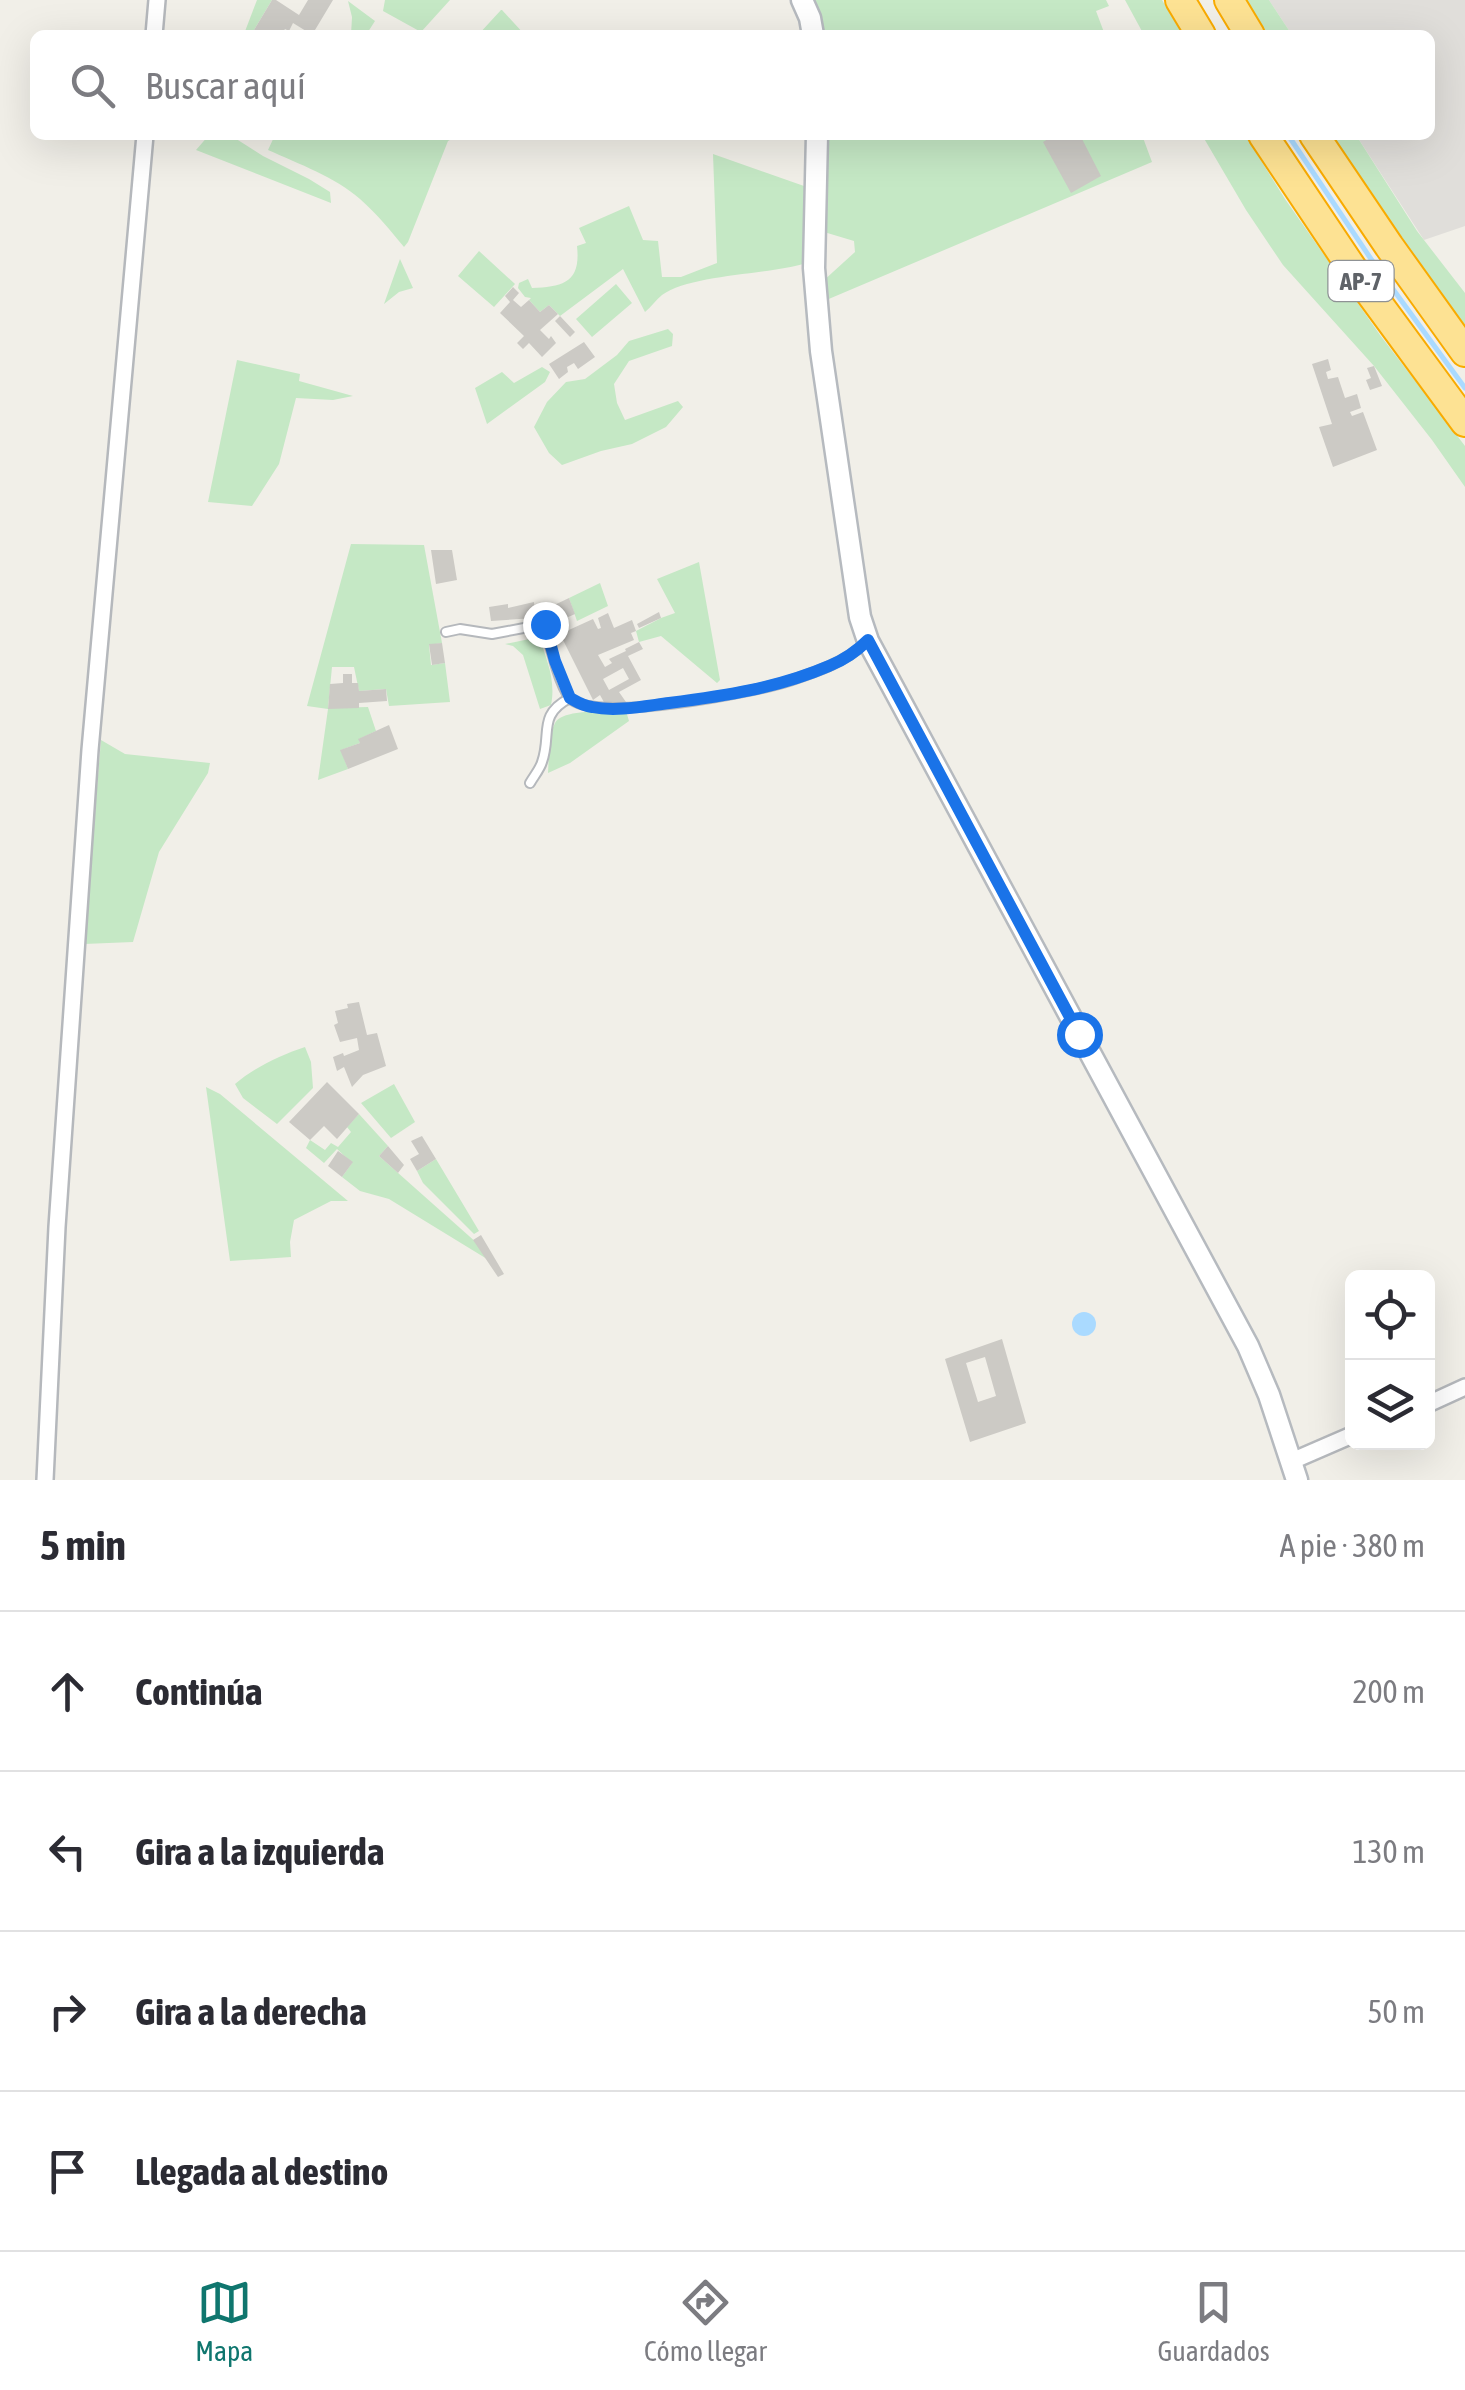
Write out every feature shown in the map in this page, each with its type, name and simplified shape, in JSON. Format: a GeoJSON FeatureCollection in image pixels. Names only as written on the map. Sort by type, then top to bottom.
{"type":"FeatureCollection","features":[{"type":"Feature","properties":{"kind":"highway"},"geometry":{"type":"LineString","coordinates":[[1180,0],[1198,30]]}},
{"type":"Feature","properties":{"kind":"highway"},"geometry":{"type":"LineString","coordinates":[[1229,0],[1247,30]]}},
{"type":"Feature","properties":{"kind":"highway","name":"AP-7"},"geometry":{"type":"LineString","coordinates":[[1266,140],[1354,270],[1465,422]]}},
{"type":"Feature","properties":{"kind":"highway","name":"AP-7"},"geometry":{"type":"LineString","coordinates":[[1317,140],[1465,352]]}},
{"type":"Feature","properties":{"kind":"main road"},"geometry":{"type":"LineString","coordinates":[[802,0],[811,30]]}},
{"type":"Feature","properties":{"kind":"main road"},"geometry":{"type":"LineString","coordinates":[[817,140],[814,268],[821,351],[860,617],[868,640],[1248,1346],[1294,1470]]}},
{"type":"Feature","properties":{"kind":"street"},"geometry":{"type":"LineString","coordinates":[[154,30],[157,0]]}},
{"type":"Feature","properties":{"kind":"street"},"geometry":{"type":"LineString","coordinates":[[46,1480],[57,1227],[88,786],[146,140]]}},
{"type":"Feature","properties":{"kind":"street"},"geometry":{"type":"LineString","coordinates":[[1435,1401],[1465,1387]]}},
{"type":"Feature","properties":{"kind":"street"},"geometry":{"type":"LineString","coordinates":[[1294,1470],[1345,1439]]}},
{"type":"Feature","properties":{"kind":"lane"},"geometry":{"type":"LineString","coordinates":[[541,610],[570,698],[596,708],[739,694],[830,666],[854,654],[868,640]]}},
{"type":"Feature","properties":{"kind":"lane"},"geometry":{"type":"LineString","coordinates":[[446,632],[460,629],[492,634],[545,624]]}},
{"type":"Feature","properties":{"kind":"lane"},"geometry":{"type":"LineString","coordinates":[[530,783],[542,763],[551,712],[570,698]]}},
{"type":"Feature","properties":{"kind":"shaded area"},"geometry":{"type":"Polygon","coordinates":[[[1269,0],[1465,0],[1465,226],[1424,240],[1359,140],[1435,140],[1435,30],[1289,30],[1269,0]]]}},
{"type":"Feature","properties":{"kind":"green space"},"geometry":{"type":"Polygon","coordinates":[[[257,0],[272,0],[254,30],[246,30],[257,0]]]}},
{"type":"Feature","properties":{"kind":"green space"},"geometry":{"type":"Polygon","coordinates":[[[385,0],[450,0],[423,30],[383,11],[385,0]]]}},
{"type":"Feature","properties":{"kind":"green space"},"geometry":{"type":"Polygon","coordinates":[[[812,0],[1106,0],[1109,6],[1096,11],[1103,30],[821,30],[812,0]]]}},
{"type":"Feature","properties":{"kind":"green space"},"geometry":{"type":"Polygon","coordinates":[[[1125,0],[1162,0],[1180,30],[1141,30],[1125,0]]]}},
{"type":"Feature","properties":{"kind":"green space"},"geometry":{"type":"Polygon","coordinates":[[[1245,0],[1269,0],[1289,30],[1263,30],[1245,0]]]}},
{"type":"Feature","properties":{"kind":"green space"},"geometry":{"type":"Polygon","coordinates":[[[348,1],[375,21],[369,30],[351,30],[348,1]]]}},
{"type":"Feature","properties":{"kind":"green space"},"geometry":{"type":"Polygon","coordinates":[[[502,10],[520,30],[483,30],[502,10]]]}},
{"type":"Feature","properties":{"kind":"green space"},"geometry":{"type":"Polygon","coordinates":[[[205,140],[238,140],[330,192],[331,203],[196,150],[205,140]]]}},
{"type":"Feature","properties":{"kind":"green space"},"geometry":{"type":"Polygon","coordinates":[[[273,140],[450,140],[404,247],[350,191],[268,150],[273,140]]]}},
{"type":"Feature","properties":{"kind":"green space"},"geometry":{"type":"Polygon","coordinates":[[[825,140],[1144,140],[1152,162],[824,301],[822,282],[855,252],[854,241],[824,232],[825,140]]]}},
{"type":"Feature","properties":{"kind":"green space"},"geometry":{"type":"Polygon","coordinates":[[[1205,140],[1248,140],[1380,335],[1465,446],[1465,487],[1374,366],[1283,265],[1205,140]]]}},
{"type":"Feature","properties":{"kind":"green space"},"geometry":{"type":"Polygon","coordinates":[[[1333,140],[1359,140],[1417,231],[1465,293],[1465,325],[1333,140]]]}},
{"type":"Feature","properties":{"kind":"green space"},"geometry":{"type":"Polygon","coordinates":[[[713,154],[804,186],[807,263],[691,283],[662,295],[645,312],[623,269],[560,316],[549,305],[540,312],[518,288],[519,283],[528,279],[532,288],[568,280],[576,268],[577,246],[586,243],[579,228],[629,206],[643,240],[658,241],[662,277],[681,277],[717,263],[713,154]]]}},
{"type":"Feature","properties":{"kind":"green space"},"geometry":{"type":"Polygon","coordinates":[[[479,251],[515,284],[494,307],[458,276],[479,251]]]}},
{"type":"Feature","properties":{"kind":"green space"},"geometry":{"type":"Polygon","coordinates":[[[400,259],[413,288],[399,292],[384,304],[400,259]]]}},
{"type":"Feature","properties":{"kind":"green space"},"geometry":{"type":"Polygon","coordinates":[[[616,284],[632,303],[592,337],[576,319],[616,284]]]}},
{"type":"Feature","properties":{"kind":"green space"},"geometry":{"type":"Polygon","coordinates":[[[668,329],[673,334],[672,346],[629,361],[614,384],[617,403],[625,420],[678,401],[683,407],[666,427],[632,444],[562,465],[549,453],[534,427],[547,402],[566,382],[585,379],[629,341],[668,329]]]}},
{"type":"Feature","properties":{"kind":"green space"},"geometry":{"type":"Polygon","coordinates":[[[237,360],[300,374],[299,381],[353,396],[333,400],[296,398],[279,464],[252,506],[208,502],[237,360]]]}},
{"type":"Feature","properties":{"kind":"green space"},"geometry":{"type":"Polygon","coordinates":[[[542,367],[550,372],[545,382],[487,424],[475,388],[502,372],[514,383],[542,367]]]}},
{"type":"Feature","properties":{"kind":"green space"},"geometry":{"type":"Polygon","coordinates":[[[351,544],[424,545],[442,643],[429,645],[431,665],[445,663],[450,702],[389,706],[386,689],[359,691],[354,667],[332,667],[328,708],[368,707],[376,731],[341,750],[348,769],[318,780],[328,709],[307,706],[351,544]]]}},
{"type":"Feature","properties":{"kind":"green space"},"geometry":{"type":"Polygon","coordinates":[[[699,562],[720,680],[717,683],[661,636],[639,642],[636,631],[675,613],[657,579],[699,562]]]}},
{"type":"Feature","properties":{"kind":"green space"},"geometry":{"type":"Polygon","coordinates":[[[600,583],[608,606],[577,621],[569,598],[600,583]]]}},
{"type":"Feature","properties":{"kind":"green space"},"geometry":{"type":"Polygon","coordinates":[[[539,637],[552,687],[551,705],[540,709],[523,655],[505,644],[539,637]]]}},
{"type":"Feature","properties":{"kind":"green space"},"geometry":{"type":"Polygon","coordinates":[[[626,711],[629,721],[570,763],[548,773],[551,734],[560,718],[576,713],[626,711]]]}},
{"type":"Feature","properties":{"kind":"green space"},"geometry":{"type":"Polygon","coordinates":[[[101,740],[125,754],[210,763],[208,773],[159,852],[133,942],[84,944],[101,740]]]}},
{"type":"Feature","properties":{"kind":"green space"},"geometry":{"type":"Polygon","coordinates":[[[305,1047],[311,1062],[313,1088],[277,1124],[243,1098],[235,1084],[268,1062],[305,1047]]]}},
{"type":"Feature","properties":{"kind":"green space"},"geometry":{"type":"Polygon","coordinates":[[[394,1084],[415,1122],[391,1138],[361,1103],[394,1084]]]}},
{"type":"Feature","properties":{"kind":"green space"},"geometry":{"type":"Polygon","coordinates":[[[206,1087],[220,1094],[348,1201],[331,1201],[294,1220],[291,1257],[230,1261],[206,1087]]]}},
{"type":"Feature","properties":{"kind":"green space"},"geometry":{"type":"Polygon","coordinates":[[[359,1114],[388,1146],[379,1156],[478,1244],[487,1259],[389,1199],[360,1191],[342,1177],[352,1163],[337,1149],[324,1163],[306,1148],[310,1140],[325,1150],[331,1143],[338,1147],[351,1132],[347,1127],[359,1114]]]}},
{"type":"Feature","properties":{"kind":"green space"},"geometry":{"type":"Polygon","coordinates":[[[436,1159],[479,1231],[474,1234],[423,1183],[417,1171],[436,1159]]]}},
{"type":"Feature","properties":{"kind":"water"},"geometry":{"type":"Polygon","coordinates":[[[1084,1312],[1096,1324],[1084,1336],[1072,1324],[1084,1312]]]}},
{"type":"Feature","properties":{"kind":"building"},"geometry":{"type":"Polygon","coordinates":[[[272,0],[299,15],[308,0],[333,0],[315,30],[304,30],[293,23],[290,30],[254,30],[272,0]]]}},
{"type":"Feature","properties":{"kind":"building"},"geometry":{"type":"Polygon","coordinates":[[[1083,140],[1101,176],[1071,193],[1043,142],[1083,140]]]}},
{"type":"Feature","properties":{"kind":"building"},"geometry":{"type":"Polygon","coordinates":[[[513,287],[519,293],[513,300],[521,307],[529,300],[540,312],[549,305],[558,314],[540,330],[556,343],[542,357],[529,343],[523,349],[517,343],[524,336],[500,313],[510,302],[505,296],[513,287]]]}},
{"type":"Feature","properties":{"kind":"building"},"geometry":{"type":"Polygon","coordinates":[[[560,316],[575,332],[570,337],[555,321],[560,316]]]}},
{"type":"Feature","properties":{"kind":"building"},"geometry":{"type":"Polygon","coordinates":[[[584,342],[595,357],[578,369],[574,363],[567,367],[568,372],[559,379],[549,364],[584,342]]]}},
{"type":"Feature","properties":{"kind":"building"},"geometry":{"type":"Polygon","coordinates":[[[1328,359],[1328,379],[1338,377],[1345,398],[1357,394],[1361,408],[1350,412],[1352,416],[1363,412],[1377,450],[1333,467],[1319,427],[1332,424],[1312,364],[1328,359]]]}},
{"type":"Feature","properties":{"kind":"building"},"geometry":{"type":"Polygon","coordinates":[[[1374,366],[1382,386],[1370,390],[1367,368],[1374,366]]]}},
{"type":"Feature","properties":{"kind":"building"},"geometry":{"type":"Polygon","coordinates":[[[431,550],[452,550],[457,580],[436,584],[431,550]]]}},
{"type":"Feature","properties":{"kind":"building"},"geometry":{"type":"Polygon","coordinates":[[[569,598],[575,614],[555,623],[548,608],[569,598]]]}},
{"type":"Feature","properties":{"kind":"building"},"geometry":{"type":"Polygon","coordinates":[[[534,602],[535,618],[491,621],[489,607],[508,604],[508,608],[534,602]]]}},
{"type":"Feature","properties":{"kind":"building"},"geometry":{"type":"Polygon","coordinates":[[[659,612],[661,618],[639,628],[637,624],[659,612]]]}},
{"type":"Feature","properties":{"kind":"building"},"geometry":{"type":"Polygon","coordinates":[[[608,613],[614,628],[632,620],[636,631],[631,633],[634,640],[598,655],[605,667],[612,663],[609,659],[639,642],[643,649],[628,656],[641,680],[619,692],[626,702],[605,704],[600,695],[593,700],[560,634],[593,619],[601,628],[598,618],[608,613]],[[623,668],[603,679],[609,690],[629,679],[623,668]]]}},
{"type":"Feature","properties":{"kind":"building"},"geometry":{"type":"Polygon","coordinates":[[[442,643],[445,663],[432,665],[429,644],[442,643]]]}},
{"type":"Feature","properties":{"kind":"building"},"geometry":{"type":"Polygon","coordinates":[[[343,674],[352,674],[352,683],[358,683],[359,691],[386,689],[387,701],[359,703],[359,708],[328,709],[330,684],[343,683],[343,674]]]}},
{"type":"Feature","properties":{"kind":"building"},"geometry":{"type":"Polygon","coordinates":[[[389,725],[398,749],[348,769],[340,750],[389,725]]]}},
{"type":"Feature","properties":{"kind":"building"},"geometry":{"type":"Polygon","coordinates":[[[359,1002],[367,1035],[377,1033],[386,1066],[363,1075],[352,1087],[344,1067],[337,1071],[333,1057],[359,1050],[357,1038],[340,1042],[334,1025],[338,1023],[335,1011],[359,1002]]]}},
{"type":"Feature","properties":{"kind":"building"},"geometry":{"type":"Polygon","coordinates":[[[327,1082],[359,1114],[337,1139],[324,1126],[310,1140],[289,1122],[327,1082]]]}},
{"type":"Feature","properties":{"kind":"building"},"geometry":{"type":"Polygon","coordinates":[[[422,1136],[436,1159],[417,1171],[410,1159],[419,1154],[411,1141],[422,1136]]]}},
{"type":"Feature","properties":{"kind":"building"},"geometry":{"type":"Polygon","coordinates":[[[388,1146],[404,1165],[398,1173],[379,1156],[388,1146]]]}},
{"type":"Feature","properties":{"kind":"building"},"geometry":{"type":"Polygon","coordinates":[[[338,1151],[353,1162],[342,1177],[328,1166],[338,1151]]]}},
{"type":"Feature","properties":{"kind":"building"},"geometry":{"type":"Polygon","coordinates":[[[481,1235],[504,1274],[498,1277],[473,1240],[481,1235]]]}},
{"type":"Feature","properties":{"kind":"building"},"geometry":{"type":"Polygon","coordinates":[[[1002,1339],[1026,1423],[970,1442],[945,1359],[1002,1339]],[[985,1357],[966,1363],[978,1402],[996,1396],[985,1357]]]}},
{"type":"Feature","properties":{"kind":"waterway"},"geometry":{"type":"LineString","coordinates":[[1291,140],[1371,259],[1465,388]]}},
{"type":"Feature","properties":{"kind":"route"},"geometry":{"type":"LineString","coordinates":[[545,624],[570,698],[596,708],[739,694],[830,666],[854,654],[868,640],[1079,1034]]}}]}
